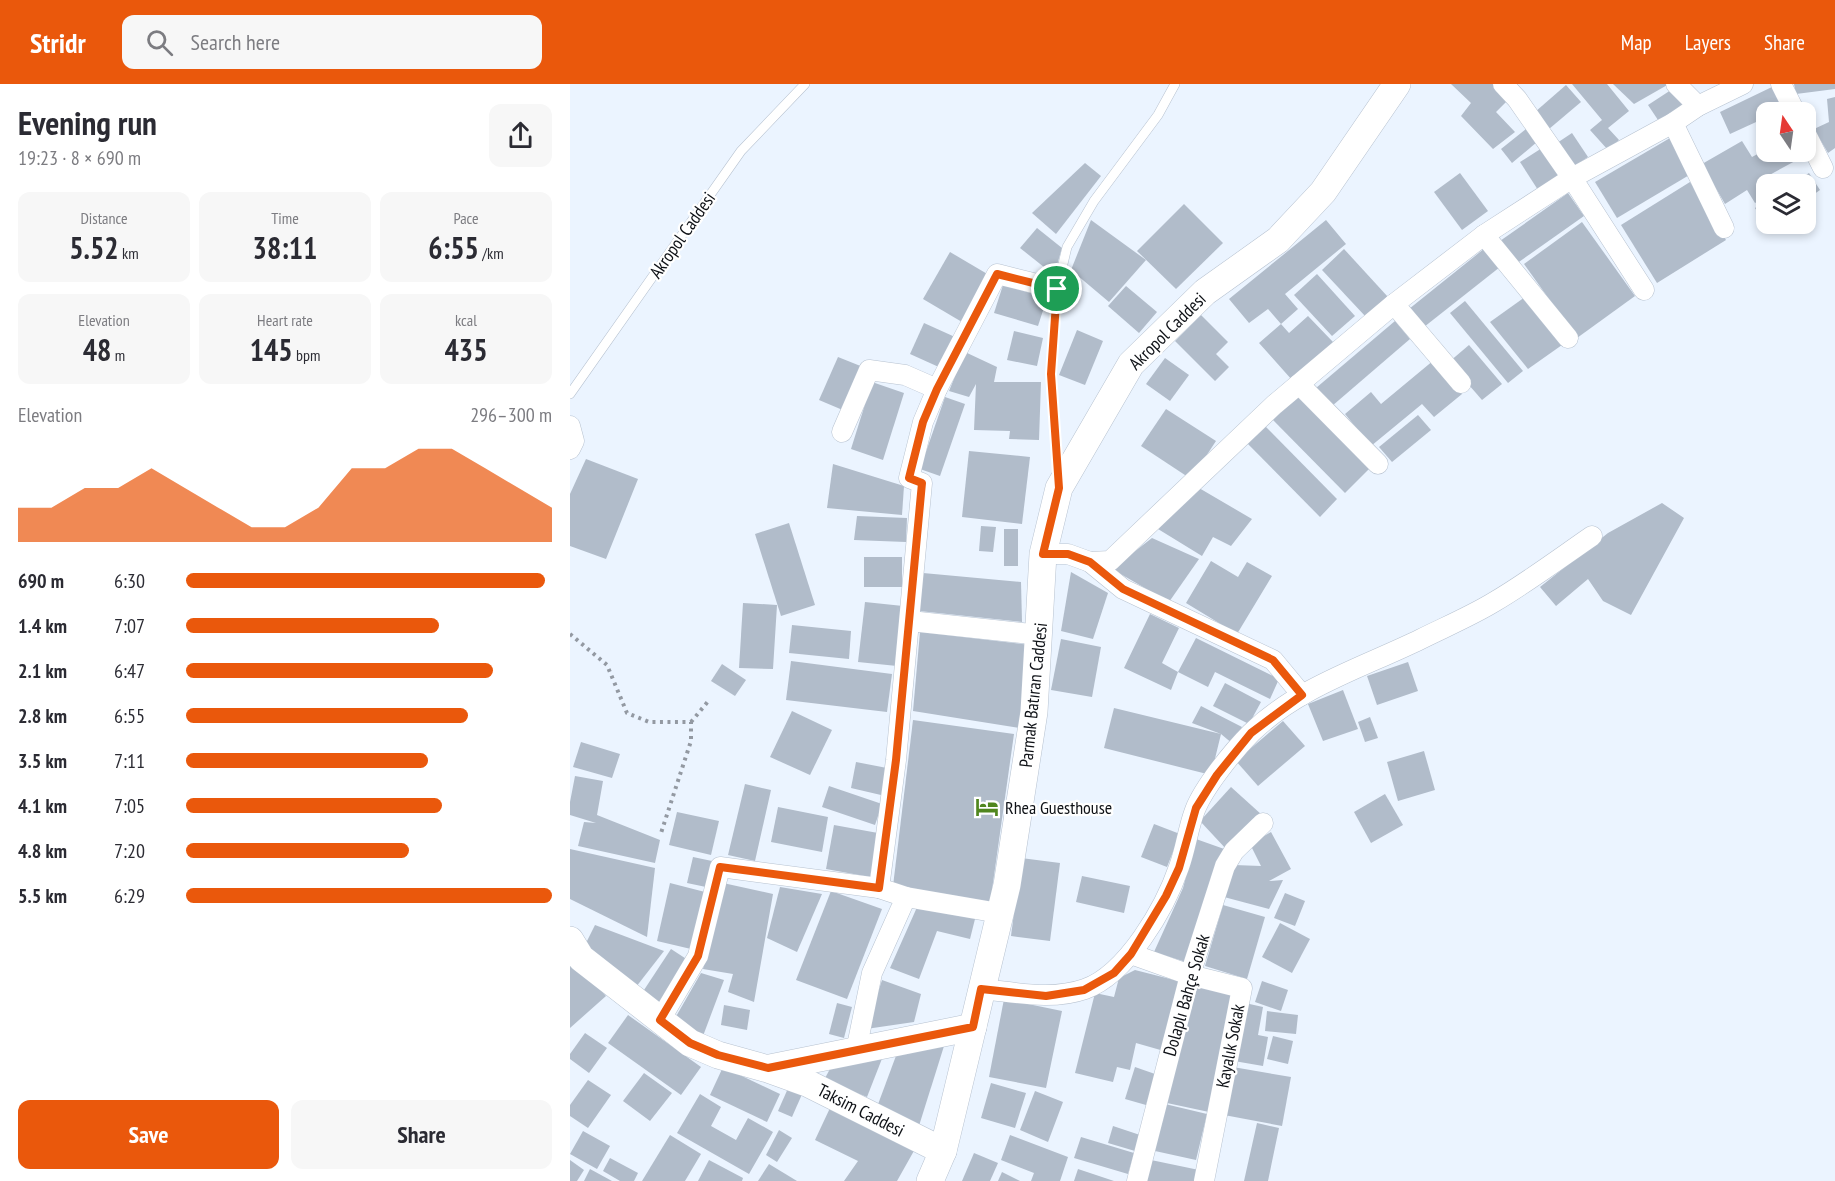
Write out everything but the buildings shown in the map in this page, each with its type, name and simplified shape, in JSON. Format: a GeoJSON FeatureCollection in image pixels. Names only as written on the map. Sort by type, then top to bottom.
{"type":"FeatureCollection","features":[{"type":"Feature","properties":{"kind":"main road","name":"Akropol Caddesi"},"geometry":{"type":"LineString","coordinates":[[1059,488],[1131,364],[1205,292],[1278,240],[1323,192],[1397,84]]}},
{"type":"Feature","properties":{"kind":"main road","name":"Parmak Batıran Caddesi"},"geometry":{"type":"LineString","coordinates":[[930,1181],[944,1151],[1007,885],[1034,712],[1043,554],[1059,488]]}},
{"type":"Feature","properties":{"kind":"main road","name":"Taksim Caddesi"},"geometry":{"type":"LineString","coordinates":[[570,940],[581,958],[690,1043],[718,1055],[768,1068],[807,1083],[944,1151]]}},
{"type":"Feature","properties":{"kind":"main road"},"geometry":{"type":"LineString","coordinates":[[768,1068],[973,1027]]}},
{"type":"Feature","properties":{"kind":"street"},"geometry":{"type":"LineString","coordinates":[[1503,84],[1517,99],[1572,178],[1644,290]]}},
{"type":"Feature","properties":{"kind":"street"},"geometry":{"type":"LineString","coordinates":[[1676,84],[1698,106]]}},
{"type":"Feature","properties":{"kind":"street"},"geometry":{"type":"LineString","coordinates":[[1090,562],[1110,561],[1274,405],[1394,304],[1485,235],[1572,178],[1673,123],[1698,106],[1743,84]]}},
{"type":"Feature","properties":{"kind":"street"},"geometry":{"type":"LineString","coordinates":[[1781,84],[1790,102]]}},
{"type":"Feature","properties":{"kind":"street"},"geometry":{"type":"LineString","coordinates":[[1673,123],[1724,228]]}},
{"type":"Feature","properties":{"kind":"street"},"geometry":{"type":"LineString","coordinates":[[1816,154],[1823,168]]}},
{"type":"Feature","properties":{"kind":"street"},"geometry":{"type":"LineString","coordinates":[[1485,235],[1568,338]]}},
{"type":"Feature","properties":{"kind":"street"},"geometry":{"type":"LineString","coordinates":[[879,888],[896,760],[922,483],[909,478],[923,422],[937,389],[997,274],[1057,289]]}},
{"type":"Feature","properties":{"kind":"street"},"geometry":{"type":"LineString","coordinates":[[1394,304],[1461,383]]}},
{"type":"Feature","properties":{"kind":"street"},"geometry":{"type":"LineString","coordinates":[[842,432],[869,370],[905,375],[937,389]]}},
{"type":"Feature","properties":{"kind":"street"},"geometry":{"type":"LineString","coordinates":[[1299,384],[1378,464]]}},
{"type":"Feature","properties":{"kind":"street"},"geometry":{"type":"LineString","coordinates":[[570,426],[574,441],[570,450]]}},
{"type":"Feature","properties":{"kind":"street"},"geometry":{"type":"LineString","coordinates":[[981,989],[1046,996],[1084,990],[1114,973],[1131,954],[1166,896],[1179,868],[1196,808],[1217,775],[1251,733],[1302,695],[1337,676],[1390,654],[1493,603],[1592,537]]}},
{"type":"Feature","properties":{"kind":"street"},"geometry":{"type":"LineString","coordinates":[[1043,554],[1068,554],[1090,562],[1123,589],[1273,660],[1302,695]]}},
{"type":"Feature","properties":{"kind":"street"},"geometry":{"type":"LineString","coordinates":[[910,621],[1040,635]]}},
{"type":"Feature","properties":{"kind":"street","name":"Dolaplı Bahçe Sokak"},"geometry":{"type":"LineString","coordinates":[[1137,1181],[1190,975],[1225,866],[1234,851],[1263,823]]}},
{"type":"Feature","properties":{"kind":"street"},"geometry":{"type":"LineString","coordinates":[[660,1020],[698,956],[720,867],[879,888],[906,897],[999,913]]}},
{"type":"Feature","properties":{"kind":"street"},"geometry":{"type":"LineString","coordinates":[[855,1051],[872,973],[906,897]]}},
{"type":"Feature","properties":{"kind":"street","name":"Kayalık Sokak"},"geometry":{"type":"LineString","coordinates":[[1131,954],[1190,975],[1242,988],[1204,1181]]}},
{"type":"Feature","properties":{"kind":"lane","name":"Akropol Caddesi"},"geometry":{"type":"LineString","coordinates":[[570,394],[741,151],[805,84]]}},
{"type":"Feature","properties":{"kind":"lane"},"geometry":{"type":"LineString","coordinates":[[1059,488],[1051,374],[1057,289],[1067,247],[1094,201],[1158,115],[1175,84]]}},
{"type":"Feature","properties":{"kind":"path"},"geometry":{"type":"LineString","coordinates":[[570,634],[608,665],[627,713],[649,722],[691,722]]}},
{"type":"Feature","properties":{"kind":"path"},"geometry":{"type":"LineString","coordinates":[[661,833],[691,741],[691,722],[710,699]]}},
{"type":"Feature","properties":{"kind":"place","name":"Rhea Guesthouse"},"geometry":{"type":"Point","coordinates":[987,807]}},
{"type":"Feature","properties":{"kind":"route"},"geometry":{"type":"LineString","coordinates":[[997,274],[1057,289],[1051,374],[1059,488],[1043,554],[1068,554],[1090,562],[1123,589],[1273,660],[1302,695],[1251,733],[1217,775],[1196,808],[1179,868],[1166,896],[1131,954],[1114,973],[1084,990],[1046,996],[981,989],[973,1027],[768,1068],[718,1055],[690,1043],[660,1020],[698,956],[720,867],[879,888],[896,760],[922,483],[909,478],[923,422],[937,389],[997,274]]}}]}
